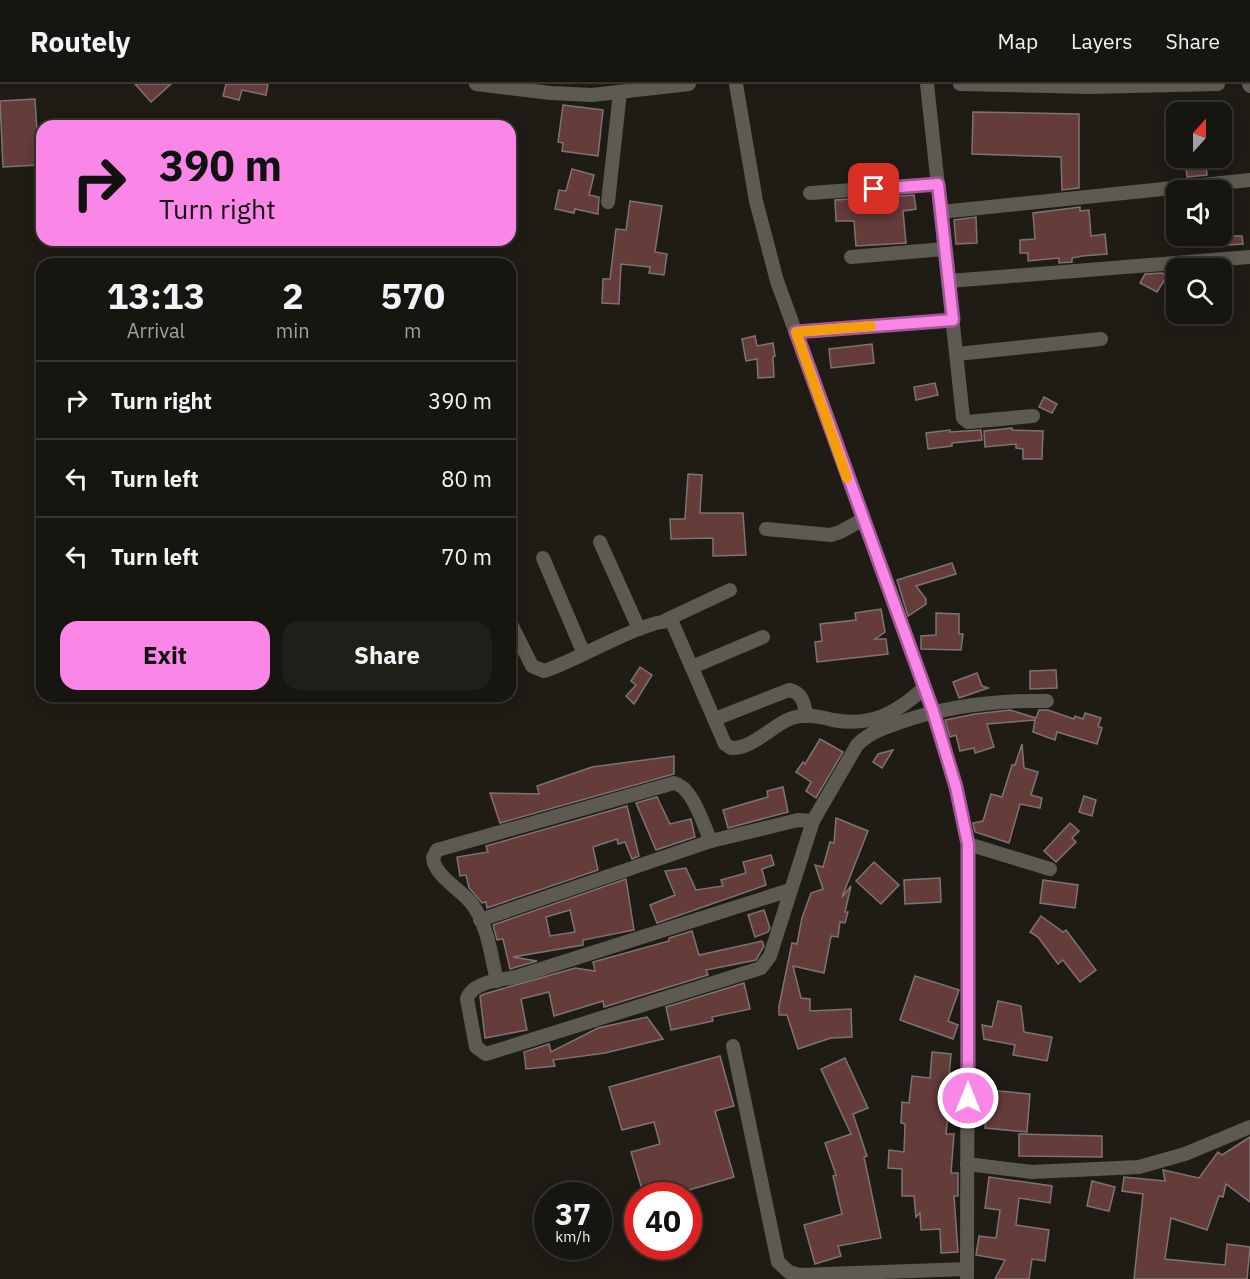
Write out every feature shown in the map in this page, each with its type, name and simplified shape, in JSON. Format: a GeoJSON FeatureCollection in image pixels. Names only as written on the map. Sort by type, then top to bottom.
{"type":"FeatureCollection","features":[{"type":"Feature","properties":{"kind":"street"},"geometry":{"type":"LineString","coordinates":[[476,84],[551,93],[592,95],[689,84]]}},
{"type":"Feature","properties":{"kind":"street"},"geometry":{"type":"LineString","coordinates":[[733,1046],[778,1262],[783,1268],[799,1275],[967,1274],[968,844],[956,787],[933,711],[777,281],[756,201],[736,84]]}},
{"type":"Feature","properties":{"kind":"street"},"geometry":{"type":"LineString","coordinates":[[927,84],[964,420],[968,422],[1033,416]]}},
{"type":"Feature","properties":{"kind":"street"},"geometry":{"type":"LineString","coordinates":[[960,84],[1089,87],[1218,84]]}},
{"type":"Feature","properties":{"kind":"street"},"geometry":{"type":"LineString","coordinates":[[608,201],[620,92]]}},
{"type":"Feature","properties":{"kind":"street"},"geometry":{"type":"LineString","coordinates":[[941,212],[1250,180]]}},
{"type":"Feature","properties":{"kind":"street"},"geometry":{"type":"LineString","coordinates":[[810,194],[938,184]]}},
{"type":"Feature","properties":{"kind":"street"},"geometry":{"type":"LineString","coordinates":[[850,257],[945,249]]}},
{"type":"Feature","properties":{"kind":"street"},"geometry":{"type":"LineString","coordinates":[[949,281],[1250,257]]}},
{"type":"Feature","properties":{"kind":"street"},"geometry":{"type":"LineString","coordinates":[[796,332],[953,320]]}},
{"type":"Feature","properties":{"kind":"street"},"geometry":{"type":"LineString","coordinates":[[957,354],[1101,339]]}},
{"type":"Feature","properties":{"kind":"street"},"geometry":{"type":"LineString","coordinates":[[766,529],[831,535],[862,520]]}},
{"type":"Feature","properties":{"kind":"street"},"geometry":{"type":"LineString","coordinates":[[600,542],[639,629]]}},
{"type":"Feature","properties":{"kind":"street"},"geometry":{"type":"LineString","coordinates":[[543,558],[584,654]]}},
{"type":"Feature","properties":{"kind":"street"},"geometry":{"type":"LineString","coordinates":[[516,634],[532,666],[548,670],[730,590]]}},
{"type":"Feature","properties":{"kind":"street"},"geometry":{"type":"LineString","coordinates":[[666,620],[674,623],[725,744],[734,749],[749,743],[789,719],[806,716],[867,722],[899,709],[924,688]]}},
{"type":"Feature","properties":{"kind":"street"},"geometry":{"type":"LineString","coordinates":[[692,668],[763,637]]}},
{"type":"Feature","properties":{"kind":"street"},"geometry":{"type":"LineString","coordinates":[[715,719],[789,690],[799,694],[802,698],[806,716]]}},
{"type":"Feature","properties":{"kind":"street"},"geometry":{"type":"LineString","coordinates":[[789,890],[516,977],[477,987],[467,999],[476,1047],[486,1054],[761,968],[770,957],[789,890],[813,820],[857,745],[864,738],[873,731],[933,711],[964,705],[1047,702]]}},
{"type":"Feature","properties":{"kind":"street"},"geometry":{"type":"LineString","coordinates":[[497,981],[489,939],[473,904],[435,867],[433,854],[440,848],[674,783],[681,785],[689,792],[711,842]]}},
{"type":"Feature","properties":{"kind":"street"},"geometry":{"type":"LineString","coordinates":[[480,920],[711,842],[798,820],[813,820]]}},
{"type":"Feature","properties":{"kind":"street"},"geometry":{"type":"LineString","coordinates":[[968,844],[1050,869]]}},
{"type":"Feature","properties":{"kind":"street"},"geometry":{"type":"LineString","coordinates":[[967,1164],[1032,1172],[1139,1167],[1185,1154],[1250,1127]]}},
{"type":"Feature","properties":{"kind":"building"},"geometry":{"type":"Polygon","coordinates":[[[135,84],[171,84],[151,102],[135,84]]]}},
{"type":"Feature","properties":{"kind":"building"},"geometry":{"type":"Polygon","coordinates":[[[226,84],[268,84],[266,95],[242,90],[239,100],[223,96],[226,84]]]}},
{"type":"Feature","properties":{"kind":"building"},"geometry":{"type":"Polygon","coordinates":[[[35,99],[36,165],[3,167],[0,101],[35,99]]]}},
{"type":"Feature","properties":{"kind":"building"},"geometry":{"type":"Polygon","coordinates":[[[563,105],[603,110],[598,156],[562,151],[563,143],[558,142],[563,105]]]}},
{"type":"Feature","properties":{"kind":"building"},"geometry":{"type":"Polygon","coordinates":[[[973,112],[1079,114],[1079,188],[1062,190],[1061,157],[972,154],[973,112]]]}},
{"type":"Feature","properties":{"kind":"building"},"geometry":{"type":"Polygon","coordinates":[[[1186,168],[1206,168],[1207,175],[1187,177],[1186,168]]]}},
{"type":"Feature","properties":{"kind":"building"},"geometry":{"type":"Polygon","coordinates":[[[572,169],[594,175],[589,195],[599,197],[598,214],[575,209],[574,213],[555,209],[559,190],[566,191],[572,169]]]}},
{"type":"Feature","properties":{"kind":"building"},"geometry":{"type":"Polygon","coordinates":[[[914,195],[916,209],[903,211],[906,243],[856,246],[854,221],[836,221],[835,200],[914,195]]]}},
{"type":"Feature","properties":{"kind":"building"},"geometry":{"type":"Polygon","coordinates":[[[630,201],[662,206],[655,252],[667,254],[664,275],[649,273],[650,267],[621,264],[619,304],[602,303],[603,279],[610,279],[616,229],[626,230],[630,201]]]}},
{"type":"Feature","properties":{"kind":"building"},"geometry":{"type":"Polygon","coordinates":[[[1080,207],[1080,211],[1089,210],[1091,236],[1105,234],[1107,254],[1082,256],[1072,258],[1072,262],[1059,263],[1059,258],[1028,261],[1028,253],[1020,253],[1020,240],[1035,239],[1033,213],[1080,207]]]}},
{"type":"Feature","properties":{"kind":"building"},"geometry":{"type":"Polygon","coordinates":[[[976,217],[977,243],[956,244],[954,220],[976,217]]]}},
{"type":"Feature","properties":{"kind":"building"},"geometry":{"type":"Polygon","coordinates":[[[1232,236],[1242,236],[1243,244],[1232,245],[1232,236]]]}},
{"type":"Feature","properties":{"kind":"building"},"geometry":{"type":"Polygon","coordinates":[[[1162,273],[1166,275],[1157,292],[1140,283],[1145,274],[1162,273]]]}},
{"type":"Feature","properties":{"kind":"building"},"geometry":{"type":"Polygon","coordinates":[[[755,336],[757,346],[773,343],[774,377],[758,378],[757,359],[746,361],[742,339],[755,336]]]}},
{"type":"Feature","properties":{"kind":"building"},"geometry":{"type":"Polygon","coordinates":[[[872,344],[874,363],[831,368],[829,349],[872,344]]]}},
{"type":"Feature","properties":{"kind":"building"},"geometry":{"type":"Polygon","coordinates":[[[935,383],[938,395],[916,400],[914,387],[935,383]]]}},
{"type":"Feature","properties":{"kind":"building"},"geometry":{"type":"Polygon","coordinates":[[[1044,397],[1057,404],[1052,413],[1039,407],[1044,397]]]}},
{"type":"Feature","properties":{"kind":"building"},"geometry":{"type":"Polygon","coordinates":[[[1012,428],[1012,430],[1043,431],[1042,459],[1023,459],[1023,449],[1016,448],[1016,444],[985,447],[984,431],[1012,428]]]}},
{"type":"Feature","properties":{"kind":"building"},"geometry":{"type":"Polygon","coordinates":[[[950,430],[950,432],[981,430],[982,440],[952,443],[952,446],[928,449],[926,433],[950,430]]]}},
{"type":"Feature","properties":{"kind":"building"},"geometry":{"type":"Polygon","coordinates":[[[688,474],[702,475],[700,513],[743,513],[746,555],[713,556],[713,538],[671,539],[670,519],[685,519],[688,474]]]}},
{"type":"Feature","properties":{"kind":"building"},"geometry":{"type":"Polygon","coordinates":[[[952,563],[956,574],[916,586],[926,599],[926,604],[908,616],[897,580],[952,563]]]}},
{"type":"Feature","properties":{"kind":"building"},"geometry":{"type":"Polygon","coordinates":[[[881,609],[885,632],[875,639],[886,639],[888,654],[817,662],[815,642],[822,641],[820,624],[856,620],[855,613],[881,609]]]}},
{"type":"Feature","properties":{"kind":"building"},"geometry":{"type":"Polygon","coordinates":[[[936,613],[959,614],[959,634],[963,634],[961,650],[921,649],[921,636],[936,635],[936,613]]]}},
{"type":"Feature","properties":{"kind":"building"},"geometry":{"type":"Polygon","coordinates":[[[640,667],[652,675],[634,704],[626,696],[636,685],[631,681],[640,667]]]}},
{"type":"Feature","properties":{"kind":"building"},"geometry":{"type":"Polygon","coordinates":[[[1056,670],[1057,688],[1030,689],[1030,671],[1056,670]]]}},
{"type":"Feature","properties":{"kind":"building"},"geometry":{"type":"Polygon","coordinates":[[[977,673],[982,686],[988,688],[959,698],[953,682],[977,673]]]}},
{"type":"Feature","properties":{"kind":"building"},"geometry":{"type":"Polygon","coordinates":[[[1010,710],[1036,718],[1039,710],[1048,710],[1074,719],[1075,716],[1083,719],[1085,713],[1101,718],[1098,726],[1102,728],[1097,744],[1057,732],[1055,740],[1033,732],[1035,720],[987,724],[994,747],[975,753],[974,748],[960,751],[956,735],[950,737],[945,720],[1010,710]]]}},
{"type":"Feature","properties":{"kind":"building"},"geometry":{"type":"Polygon","coordinates":[[[820,739],[843,752],[816,798],[806,791],[811,782],[796,772],[803,762],[805,764],[820,739]]]}},
{"type":"Feature","properties":{"kind":"building"},"geometry":{"type":"Polygon","coordinates":[[[1022,744],[1024,768],[1038,772],[1031,795],[1042,798],[1040,808],[1020,804],[1009,843],[975,832],[973,823],[983,821],[991,794],[1002,797],[1012,765],[1015,765],[1022,744]]]}},
{"type":"Feature","properties":{"kind":"building"},"geometry":{"type":"Polygon","coordinates":[[[893,750],[882,768],[873,762],[878,754],[893,750]]]}},
{"type":"Feature","properties":{"kind":"building"},"geometry":{"type":"Polygon","coordinates":[[[674,756],[674,774],[500,823],[490,793],[539,794],[537,786],[592,767],[674,756]]]}},
{"type":"Feature","properties":{"kind":"building"},"geometry":{"type":"Polygon","coordinates":[[[783,787],[788,812],[728,828],[723,810],[768,797],[767,791],[783,787]]]}},
{"type":"Feature","properties":{"kind":"building"},"geometry":{"type":"Polygon","coordinates":[[[1084,796],[1096,800],[1092,816],[1079,812],[1084,796]]]}},
{"type":"Feature","properties":{"kind":"building"},"geometry":{"type":"Polygon","coordinates":[[[657,797],[670,824],[691,819],[695,837],[656,850],[636,803],[657,797]]]}},
{"type":"Feature","properties":{"kind":"building"},"geometry":{"type":"Polygon","coordinates":[[[627,806],[639,856],[632,859],[625,842],[618,844],[617,839],[593,847],[598,870],[487,908],[486,902],[482,903],[469,888],[466,875],[460,876],[457,857],[488,852],[486,846],[627,806]]]}},
{"type":"Feature","properties":{"kind":"building"},"geometry":{"type":"Polygon","coordinates":[[[836,818],[868,831],[842,897],[851,886],[845,923],[840,922],[838,937],[831,936],[824,973],[793,966],[801,998],[810,999],[810,1011],[851,1009],[852,1037],[831,1038],[798,1049],[787,1015],[779,1015],[779,1006],[792,943],[797,944],[802,918],[811,893],[823,889],[815,865],[823,867],[830,842],[834,843],[836,818]]]}},
{"type":"Feature","properties":{"kind":"building"},"geometry":{"type":"Polygon","coordinates":[[[1070,823],[1079,831],[1072,838],[1076,842],[1056,862],[1044,851],[1070,823]]]}},
{"type":"Feature","properties":{"kind":"building"},"geometry":{"type":"Polygon","coordinates":[[[771,855],[774,865],[762,869],[766,885],[657,923],[650,905],[675,895],[665,871],[686,868],[696,890],[723,886],[721,880],[746,873],[743,862],[771,855]]]}},
{"type":"Feature","properties":{"kind":"building"},"geometry":{"type":"Polygon","coordinates":[[[874,862],[899,885],[881,904],[856,881],[874,862]]]}},
{"type":"Feature","properties":{"kind":"building"},"geometry":{"type":"Polygon","coordinates":[[[940,878],[941,902],[905,904],[904,880],[940,878]]]}},
{"type":"Feature","properties":{"kind":"building"},"geometry":{"type":"Polygon","coordinates":[[[626,879],[634,930],[583,940],[583,945],[513,957],[537,961],[510,969],[503,939],[497,940],[493,925],[626,879]],[[570,910],[546,917],[550,936],[575,932],[570,910]]]}},
{"type":"Feature","properties":{"kind":"building"},"geometry":{"type":"Polygon","coordinates":[[[1043,880],[1078,885],[1075,908],[1040,903],[1043,880]]]}},
{"type":"Feature","properties":{"kind":"building"},"geometry":{"type":"Polygon","coordinates":[[[764,910],[770,928],[768,932],[755,937],[748,915],[764,910]]]}},
{"type":"Feature","properties":{"kind":"building"},"geometry":{"type":"Polygon","coordinates":[[[1041,916],[1063,932],[1066,930],[1096,970],[1080,982],[1063,960],[1058,964],[1038,937],[1030,932],[1041,916]]]}},
{"type":"Feature","properties":{"kind":"building"},"geometry":{"type":"Polygon","coordinates":[[[692,931],[699,955],[762,941],[764,946],[756,960],[706,970],[708,975],[604,1007],[603,1001],[554,1016],[549,992],[521,999],[527,1030],[485,1038],[480,996],[575,968],[595,971],[593,962],[669,941],[669,938],[692,931]]]}},
{"type":"Feature","properties":{"kind":"building"},"geometry":{"type":"Polygon","coordinates":[[[915,976],[959,990],[948,1021],[958,1025],[953,1039],[900,1020],[915,976]]]}},
{"type":"Feature","properties":{"kind":"building"},"geometry":{"type":"Polygon","coordinates":[[[744,983],[750,1009],[712,1017],[713,1021],[671,1030],[666,1007],[744,983]]]}},
{"type":"Feature","properties":{"kind":"building"},"geometry":{"type":"Polygon","coordinates":[[[998,1001],[1021,1006],[1024,1032],[1052,1037],[1047,1061],[1013,1055],[1015,1045],[984,1039],[982,1025],[992,1027],[998,1001]]]}},
{"type":"Feature","properties":{"kind":"building"},"geometry":{"type":"Polygon","coordinates":[[[647,1017],[663,1039],[605,1053],[553,1060],[555,1066],[526,1069],[524,1052],[549,1044],[551,1052],[598,1028],[647,1017]]]}},
{"type":"Feature","properties":{"kind":"building"},"geometry":{"type":"Polygon","coordinates":[[[932,1052],[951,1054],[948,1087],[958,1088],[955,1107],[949,1106],[946,1134],[954,1134],[951,1173],[958,1173],[958,1196],[954,1196],[958,1252],[941,1253],[940,1229],[921,1230],[920,1213],[916,1217],[914,1196],[902,1196],[902,1169],[888,1168],[889,1150],[904,1152],[905,1124],[901,1123],[902,1102],[909,1103],[912,1076],[930,1078],[932,1052]]]}},
{"type":"Feature","properties":{"kind":"building"},"geometry":{"type":"Polygon","coordinates":[[[720,1056],[734,1106],[715,1111],[734,1177],[702,1186],[702,1182],[640,1182],[631,1152],[660,1144],[654,1122],[622,1130],[609,1087],[720,1056]]]}},
{"type":"Feature","properties":{"kind":"building"},"geometry":{"type":"Polygon","coordinates":[[[845,1058],[868,1108],[853,1114],[867,1156],[864,1157],[881,1238],[838,1246],[841,1256],[815,1264],[804,1225],[842,1214],[833,1176],[836,1175],[825,1143],[851,1134],[821,1069],[845,1058]]]}},
{"type":"Feature","properties":{"kind":"building"},"geometry":{"type":"Polygon","coordinates":[[[988,1090],[1030,1094],[1027,1132],[985,1128],[988,1090]]]}},
{"type":"Feature","properties":{"kind":"building"},"geometry":{"type":"Polygon","coordinates":[[[1019,1134],[1102,1136],[1102,1157],[1019,1156],[1019,1134]]]}},
{"type":"Feature","properties":{"kind":"building"},"geometry":{"type":"Polygon","coordinates":[[[1250,1137],[1250,1202],[1226,1184],[1223,1197],[1219,1196],[1207,1230],[1171,1218],[1165,1259],[1225,1265],[1227,1244],[1250,1247],[1247,1279],[1134,1279],[1143,1194],[1122,1191],[1124,1177],[1165,1181],[1163,1170],[1199,1178],[1218,1152],[1222,1155],[1250,1137]]]}},
{"type":"Feature","properties":{"kind":"building"},"geometry":{"type":"Polygon","coordinates":[[[989,1177],[1052,1186],[1050,1203],[1019,1198],[1016,1225],[1049,1230],[1045,1261],[1032,1259],[1029,1279],[995,1279],[1005,1260],[976,1255],[979,1236],[996,1238],[1000,1210],[985,1208],[989,1177]]]}},
{"type":"Feature","properties":{"kind":"building"},"geometry":{"type":"Polygon","coordinates":[[[1092,1181],[1115,1187],[1109,1211],[1087,1206],[1092,1181]]]}},
{"type":"Feature","properties":{"kind":"slow traffic"},"geometry":{"type":"LineString","coordinates":[[847,478],[796,332],[871,326]]}},
{"type":"Feature","properties":{"kind":"route"},"geometry":{"type":"LineString","coordinates":[[874,189],[938,184],[953,320],[796,332],[862,520],[933,711],[961,808],[968,844],[968,1098]]}}]}
